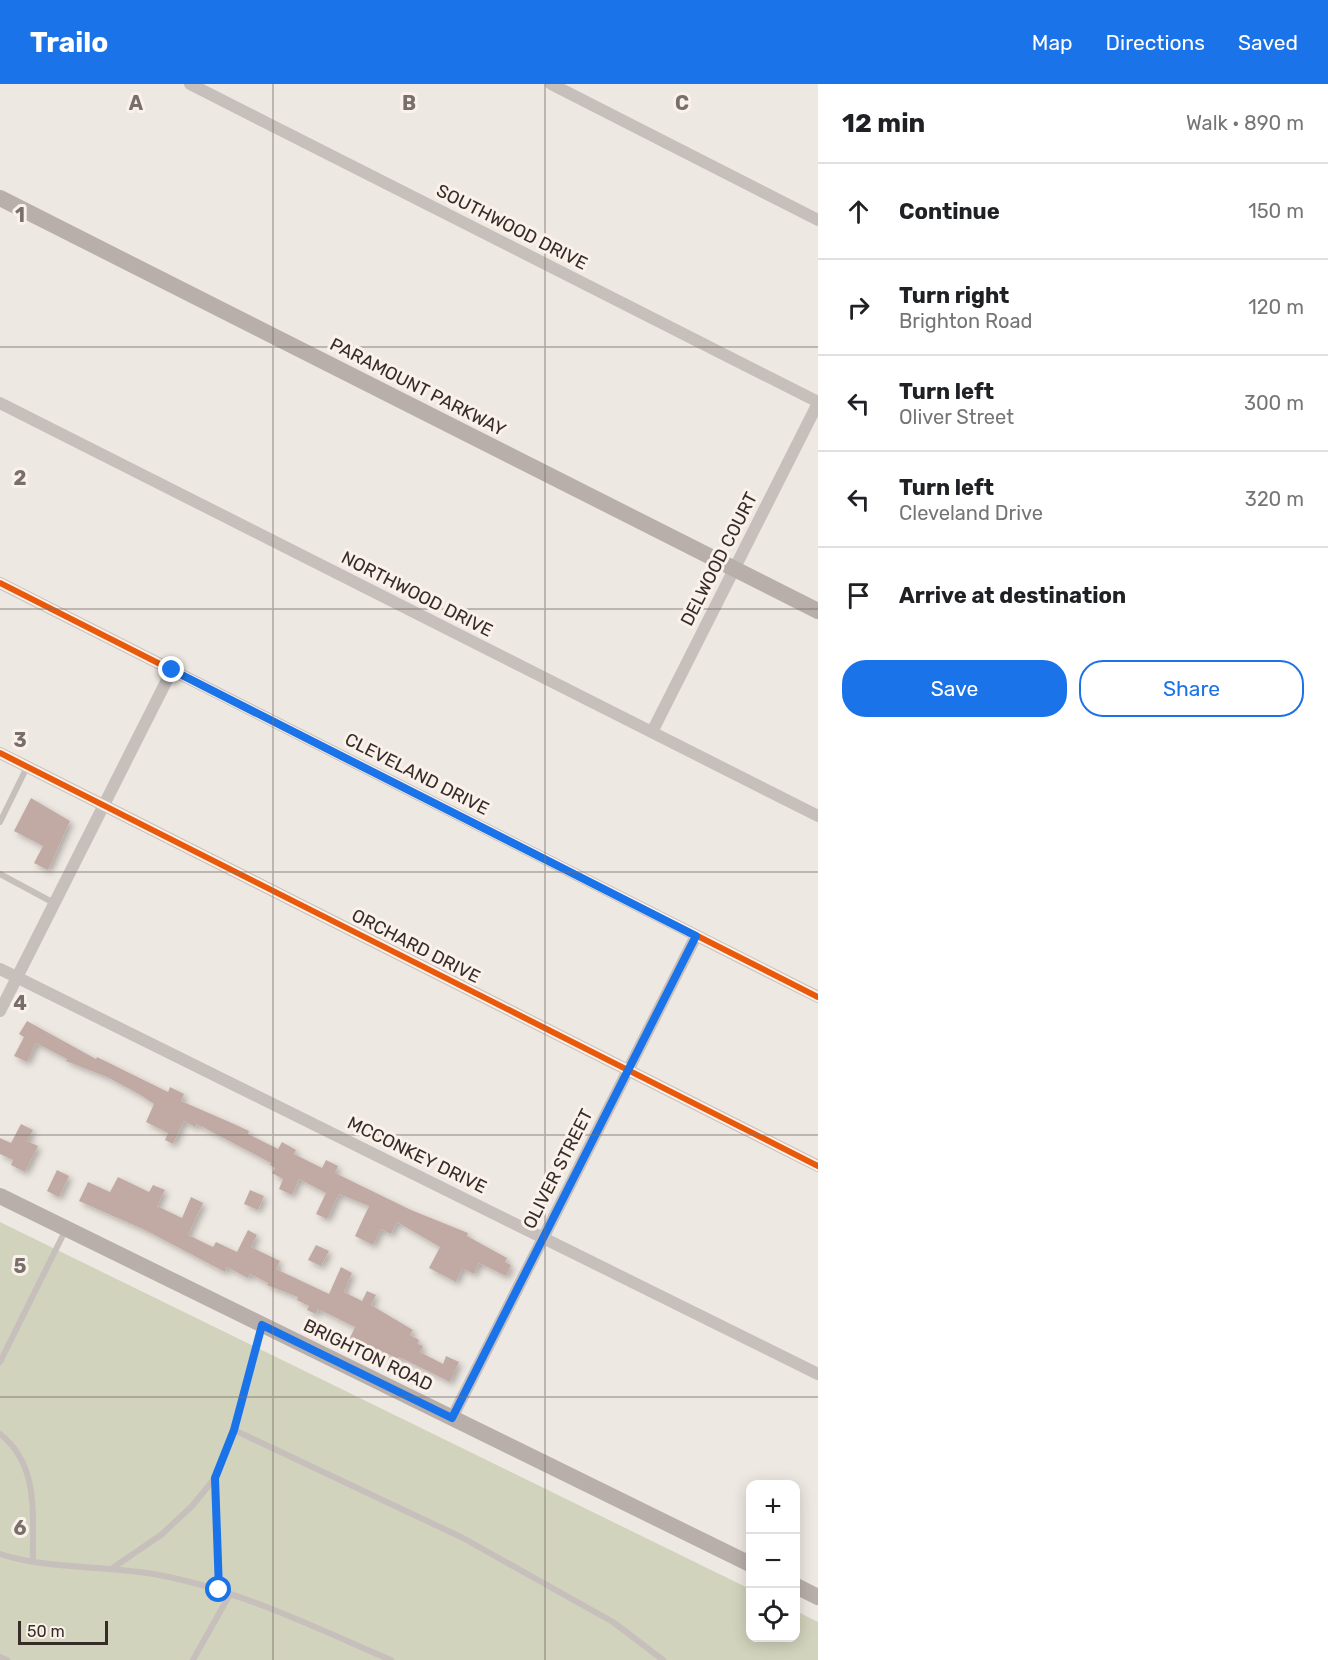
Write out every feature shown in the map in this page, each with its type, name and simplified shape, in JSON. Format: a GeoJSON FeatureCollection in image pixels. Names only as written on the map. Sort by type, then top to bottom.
{"type":"FeatureCollection","features":[{"type":"Feature","properties":{"kind":"street","name":"SOUTHWOOD DRIVE"},"geometry":{"type":"LineString","coordinates":[[190,84],[818,403]]}},
{"type":"Feature","properties":{"kind":"street"},"geometry":{"type":"LineString","coordinates":[[551,84],[818,220]]}},
{"type":"Feature","properties":{"kind":"street","name":"PARAMOUNT PARKWAY"},"geometry":{"type":"LineString","coordinates":[[0,198],[818,611]]}},
{"type":"Feature","properties":{"kind":"street","name":"NORTHWOOD DRIVE"},"geometry":{"type":"LineString","coordinates":[[0,403],[818,816]]}},
{"type":"Feature","properties":{"kind":"street","name":"DELWOOD COURT"},"geometry":{"type":"LineString","coordinates":[[652,732],[818,403]]}},
{"type":"Feature","properties":{"kind":"street","name":"CLEVELAND DRIVE"},"geometry":{"type":"LineString","coordinates":[[0,583],[818,998]]}},
{"type":"Feature","properties":{"kind":"street"},"geometry":{"type":"LineString","coordinates":[[0,1011],[172,670]]}},
{"type":"Feature","properties":{"kind":"street","name":"ORCHARD DRIVE"},"geometry":{"type":"LineString","coordinates":[[0,753],[818,1166]]}},
{"type":"Feature","properties":{"kind":"street","name":"OLIVER STREET"},"geometry":{"type":"LineString","coordinates":[[452,1418],[696,936]]}},
{"type":"Feature","properties":{"kind":"street","name":"MCCONKEY DRIVE"},"geometry":{"type":"LineString","coordinates":[[0,969],[818,1374]]}},
{"type":"Feature","properties":{"kind":"street","name":"BRIGHTON ROAD"},"geometry":{"type":"LineString","coordinates":[[0,1196],[746,1562]]}},
{"type":"Feature","properties":{"kind":"street"},"geometry":{"type":"LineString","coordinates":[[799,1588],[818,1597]]}},
{"type":"Feature","properties":{"kind":"lane"},"geometry":{"type":"LineString","coordinates":[[0,822],[27,766]]}},
{"type":"Feature","properties":{"kind":"lane"},"geometry":{"type":"LineString","coordinates":[[0,874],[54,903]]}},
{"type":"Feature","properties":{"kind":"lane"},"geometry":{"type":"LineString","coordinates":[[0,1362],[66,1229]]}},
{"type":"Feature","properties":{"kind":"lane"},"geometry":{"type":"LineString","coordinates":[[114,1567],[161,1535],[215,1478],[234,1430],[262,1325]]}},
{"type":"Feature","properties":{"kind":"lane"},"geometry":{"type":"LineString","coordinates":[[234,1430],[463,1538],[613,1622],[663,1660]]}},
{"type":"Feature","properties":{"kind":"lane"},"geometry":{"type":"LineString","coordinates":[[0,1434],[18,1452],[32,1486],[33,1561]]}},
{"type":"Feature","properties":{"kind":"lane"},"geometry":{"type":"LineString","coordinates":[[215,1478],[219,1590]]}},
{"type":"Feature","properties":{"kind":"lane"},"geometry":{"type":"LineString","coordinates":[[0,1554],[33,1561],[114,1567],[160,1575],[219,1590],[391,1660]]}},
{"type":"Feature","properties":{"kind":"lane"},"geometry":{"type":"LineString","coordinates":[[193,1660],[230,1594]]}},
{"type":"Feature","properties":{"kind":"lane"},"geometry":{"type":"LineString","coordinates":[[0,1657],[7,1660]]}},
{"type":"Feature","properties":{"kind":"green space"},"geometry":{"type":"Polygon","coordinates":[[[0,1222],[746,1587],[746,1642],[800,1642],[800,1613],[818,1622],[818,1660],[0,1660],[0,1222]]]}},
{"type":"Feature","properties":{"kind":"building"},"geometry":{"type":"Polygon","coordinates":[[[31,798],[70,821],[48,870],[34,863],[43,846],[14,831],[31,798]]]}},
{"type":"Feature","properties":{"kind":"building"},"geometry":{"type":"Polygon","coordinates":[[[27,1021],[96,1059],[97,1057],[168,1092],[170,1087],[184,1094],[181,1101],[249,1131],[248,1134],[278,1149],[282,1142],[296,1150],[294,1154],[322,1168],[326,1160],[338,1166],[335,1173],[411,1210],[468,1233],[467,1236],[507,1258],[505,1262],[511,1265],[506,1276],[479,1263],[474,1274],[462,1268],[456,1282],[429,1268],[440,1247],[397,1222],[391,1234],[381,1229],[373,1245],[355,1236],[369,1206],[339,1194],[327,1219],[316,1214],[326,1193],[299,1179],[292,1195],[279,1189],[283,1179],[272,1173],[275,1168],[270,1165],[271,1163],[197,1124],[195,1127],[184,1121],[173,1144],[165,1140],[168,1133],[146,1122],[154,1104],[139,1094],[107,1077],[66,1061],[67,1059],[36,1043],[27,1062],[14,1056],[24,1037],[19,1034],[27,1021]]]}},
{"type":"Feature","properties":{"kind":"building"},"geometry":{"type":"Polygon","coordinates":[[[21,1124],[33,1130],[27,1141],[38,1146],[25,1172],[11,1165],[13,1160],[0,1154],[0,1138],[11,1143],[21,1124]]]}},
{"type":"Feature","properties":{"kind":"building"},"geometry":{"type":"Polygon","coordinates":[[[57,1170],[69,1176],[59,1197],[47,1191],[57,1170]]]}},
{"type":"Feature","properties":{"kind":"building"},"geometry":{"type":"Polygon","coordinates":[[[118,1177],[149,1192],[153,1185],[165,1190],[157,1206],[182,1218],[191,1197],[203,1203],[188,1235],[213,1247],[216,1242],[237,1252],[248,1230],[257,1235],[251,1247],[280,1261],[276,1269],[329,1294],[341,1267],[352,1273],[344,1292],[362,1301],[367,1291],[376,1295],[371,1305],[413,1330],[410,1335],[419,1340],[418,1344],[423,1346],[420,1352],[443,1364],[446,1356],[459,1362],[450,1382],[399,1357],[398,1359],[362,1342],[360,1346],[349,1340],[355,1327],[318,1309],[316,1314],[307,1310],[309,1306],[297,1300],[298,1297],[267,1285],[268,1283],[250,1274],[248,1278],[227,1267],[225,1272],[145,1230],[79,1201],[88,1182],[110,1192],[118,1177]]]}},
{"type":"Feature","properties":{"kind":"building"},"geometry":{"type":"Polygon","coordinates":[[[250,1190],[264,1196],[258,1210],[244,1204],[250,1190]]]}},
{"type":"Feature","properties":{"kind":"building"},"geometry":{"type":"Polygon","coordinates":[[[316,1245],[329,1251],[321,1266],[308,1260],[316,1245]]]}},
{"type":"Feature","properties":{"kind":"cycle path"},"geometry":{"type":"LineString","coordinates":[[0,583],[818,997]]}},
{"type":"Feature","properties":{"kind":"cycle path"},"geometry":{"type":"LineString","coordinates":[[0,753],[818,1166]]}},
{"type":"Feature","properties":{"kind":"route"},"geometry":{"type":"LineString","coordinates":[[172,670],[696,936],[452,1418],[262,1325],[234,1430],[215,1478],[219,1590]]}}]}
